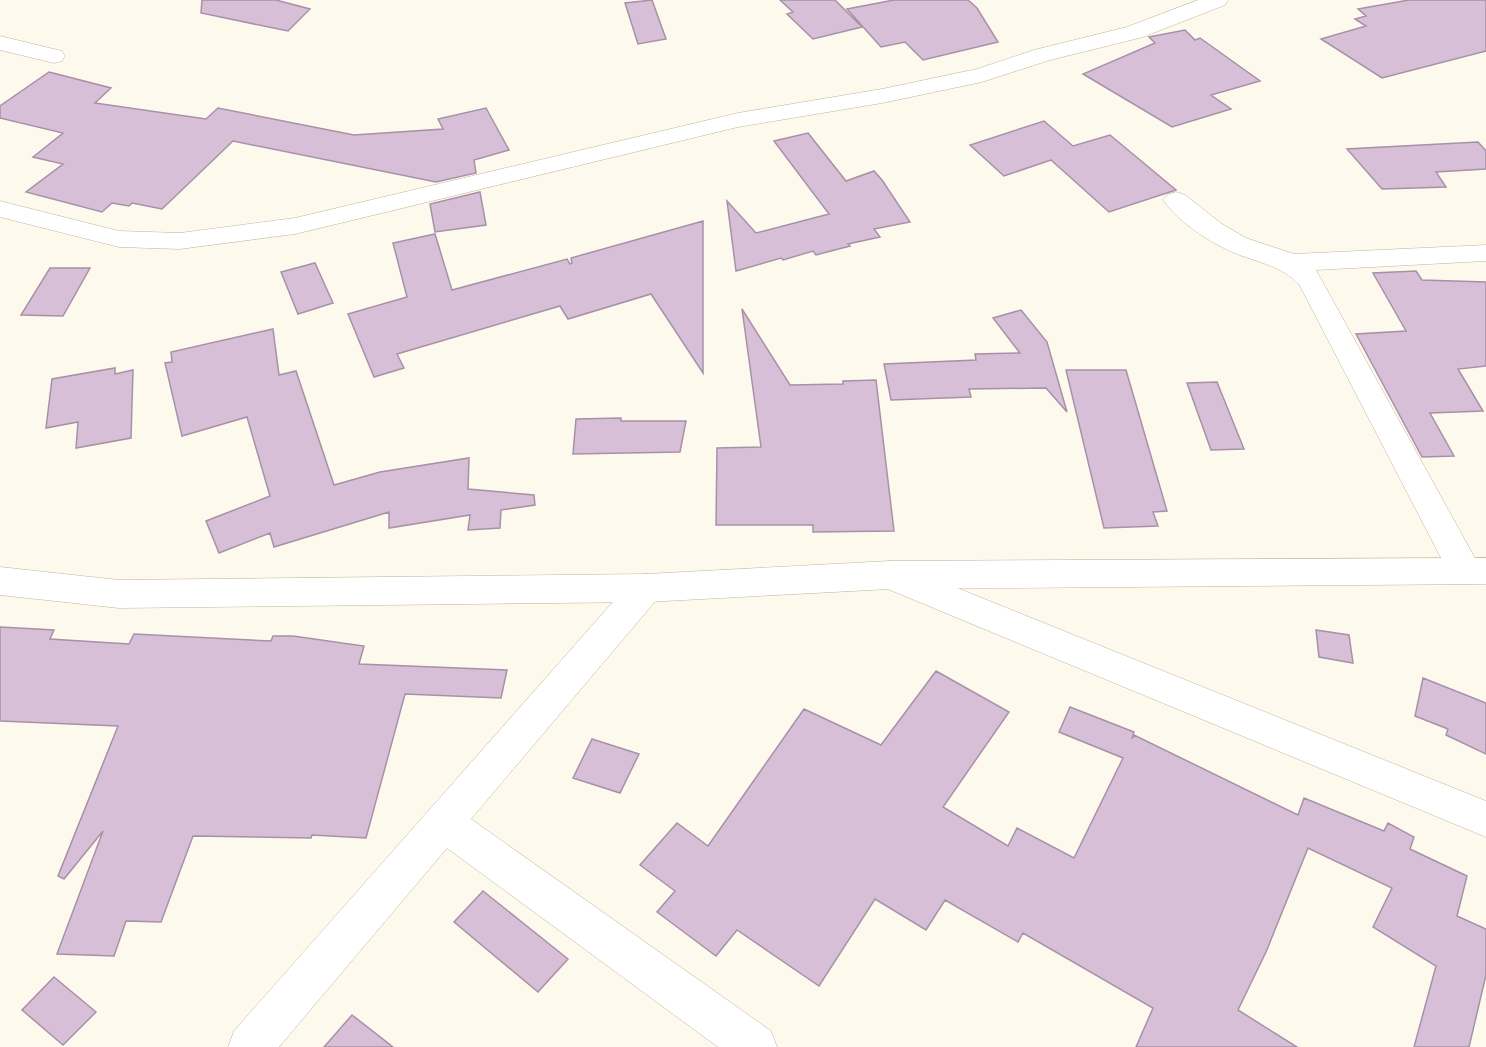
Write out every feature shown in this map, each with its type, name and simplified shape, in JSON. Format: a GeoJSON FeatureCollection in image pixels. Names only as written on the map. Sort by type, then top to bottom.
{"type":"FeatureCollection","features":[{"type":"Feature","properties":{"kind":"street"},"geometry":{"type":"LineString","coordinates":[[0,209],[118,239],[180,241],[295,226],[375,209],[440,190],[738,120],[882,96],[982,75],[1042,55],[1135,32],[1217,0]]}},
{"type":"Feature","properties":{"kind":"street"},"geometry":{"type":"LineString","coordinates":[[0,43],[54,56]]}},
{"type":"Feature","properties":{"kind":"street"},"geometry":{"type":"LineString","coordinates":[[1176,200],[1206,225],[1236,243],[1293,262],[1486,253]]}},
{"type":"Feature","properties":{"kind":"street"},"geometry":{"type":"LineString","coordinates":[[0,581],[120,594],[646,588],[890,575],[1476,571],[1325,305],[1310,280],[1293,262]]}},
{"type":"Feature","properties":{"kind":"street"},"geometry":{"type":"LineString","coordinates":[[890,575],[1486,819]]}},
{"type":"Feature","properties":{"kind":"street"},"geometry":{"type":"LineString","coordinates":[[250,1047],[646,588]]}},
{"type":"Feature","properties":{"kind":"street"},"geometry":{"type":"LineString","coordinates":[[443,822],[755,1047]]}},
{"type":"Feature","properties":{"kind":"building"},"geometry":{"type":"Polygon","coordinates":[[[202,0],[276,0],[310,9],[288,31],[201,13],[202,0]]]}},
{"type":"Feature","properties":{"kind":"building"},"geometry":{"type":"Polygon","coordinates":[[[652,0],[666,39],[638,44],[625,3],[652,0]]]}},
{"type":"Feature","properties":{"kind":"building"},"geometry":{"type":"Polygon","coordinates":[[[780,0],[835,0],[862,27],[813,39],[787,14],[793,12],[780,0]]]}},
{"type":"Feature","properties":{"kind":"building"},"geometry":{"type":"Polygon","coordinates":[[[894,0],[968,0],[977,8],[998,42],[923,60],[905,42],[881,47],[847,9],[894,0]]]}},
{"type":"Feature","properties":{"kind":"building"},"geometry":{"type":"Polygon","coordinates":[[[1409,0],[1486,0],[1486,51],[1382,78],[1321,39],[1366,26],[1355,19],[1366,16],[1358,9],[1409,0]]]}},
{"type":"Feature","properties":{"kind":"building"},"geometry":{"type":"Polygon","coordinates":[[[1185,30],[1195,40],[1200,38],[1260,81],[1211,95],[1231,109],[1172,127],[1083,74],[1155,43],[1149,37],[1185,30]]]}},
{"type":"Feature","properties":{"kind":"building"},"geometry":{"type":"Polygon","coordinates":[[[49,72],[111,88],[95,103],[206,119],[218,108],[354,135],[443,129],[438,119],[486,108],[509,150],[474,160],[476,173],[436,182],[233,141],[162,209],[132,203],[129,206],[112,203],[102,212],[26,192],[63,164],[33,157],[63,133],[0,118],[0,106],[49,72]]]}},
{"type":"Feature","properties":{"kind":"building"},"geometry":{"type":"Polygon","coordinates":[[[1044,121],[1073,146],[1110,135],[1176,190],[1109,212],[1051,160],[1004,176],[970,145],[1044,121]]]}},
{"type":"Feature","properties":{"kind":"building"},"geometry":{"type":"Polygon","coordinates":[[[808,133],[846,181],[874,171],[910,222],[874,229],[880,237],[848,244],[850,246],[816,255],[813,251],[783,260],[781,258],[736,271],[727,201],[756,233],[829,214],[774,141],[808,133]]]}},
{"type":"Feature","properties":{"kind":"building"},"geometry":{"type":"Polygon","coordinates":[[[1478,142],[1486,151],[1486,169],[1436,172],[1446,187],[1382,189],[1347,149],[1478,142]]]}},
{"type":"Feature","properties":{"kind":"building"},"geometry":{"type":"Polygon","coordinates":[[[480,192],[486,225],[435,232],[430,204],[480,192]]]}},
{"type":"Feature","properties":{"kind":"building"},"geometry":{"type":"Polygon","coordinates":[[[703,221],[703,373],[651,294],[568,319],[560,306],[397,354],[404,368],[374,377],[348,314],[407,297],[393,243],[435,234],[452,290],[567,259],[570,264],[572,263],[571,258],[703,221]]]}},
{"type":"Feature","properties":{"kind":"building"},"geometry":{"type":"Polygon","coordinates":[[[315,263],[333,303],[298,314],[281,272],[315,263]]]}},
{"type":"Feature","properties":{"kind":"building"},"geometry":{"type":"Polygon","coordinates":[[[50,268],[90,268],[63,316],[21,315],[50,268]]]}},
{"type":"Feature","properties":{"kind":"building"},"geometry":{"type":"Polygon","coordinates":[[[1416,271],[1422,280],[1486,282],[1486,366],[1458,369],[1483,411],[1430,413],[1454,456],[1422,457],[1356,334],[1406,331],[1373,273],[1416,271]]]}},
{"type":"Feature","properties":{"kind":"building"},"geometry":{"type":"Polygon","coordinates":[[[742,309],[790,385],[843,384],[843,381],[876,380],[894,531],[813,532],[813,525],[716,525],[717,448],[761,447],[742,309]]]}},
{"type":"Feature","properties":{"kind":"building"},"geometry":{"type":"Polygon","coordinates":[[[1021,310],[1047,342],[1067,412],[1046,388],[969,389],[971,397],[891,400],[884,364],[976,360],[975,354],[1020,353],[993,318],[1021,310]]]}},
{"type":"Feature","properties":{"kind":"building"},"geometry":{"type":"Polygon","coordinates":[[[273,329],[279,375],[296,371],[334,485],[380,472],[469,458],[468,489],[534,495],[535,505],[501,510],[500,528],[468,530],[470,515],[389,528],[389,512],[274,547],[270,533],[219,553],[206,521],[270,496],[247,417],[182,436],[165,363],[172,362],[171,352],[273,329]]]}},
{"type":"Feature","properties":{"kind":"building"},"geometry":{"type":"Polygon","coordinates":[[[115,368],[115,374],[133,370],[131,438],[76,448],[78,422],[46,428],[52,379],[115,368]]]}},
{"type":"Feature","properties":{"kind":"building"},"geometry":{"type":"Polygon","coordinates":[[[1066,370],[1126,370],[1167,511],[1153,512],[1158,526],[1104,528],[1066,370]]]}},
{"type":"Feature","properties":{"kind":"building"},"geometry":{"type":"Polygon","coordinates":[[[1217,382],[1244,449],[1211,450],[1187,383],[1217,382]]]}},
{"type":"Feature","properties":{"kind":"building"},"geometry":{"type":"Polygon","coordinates":[[[621,418],[621,421],[686,421],[680,452],[573,454],[576,419],[621,418]]]}},
{"type":"Feature","properties":{"kind":"building"},"geometry":{"type":"Polygon","coordinates":[[[0,627],[54,630],[50,639],[129,644],[134,634],[271,641],[273,636],[293,636],[364,646],[359,664],[507,670],[501,698],[405,694],[366,838],[312,835],[311,838],[193,836],[161,922],[126,921],[114,956],[57,954],[103,831],[64,879],[58,876],[118,726],[0,721],[0,627]]]}},
{"type":"Feature","properties":{"kind":"building"},"geometry":{"type":"Polygon","coordinates":[[[1316,630],[1349,635],[1353,663],[1319,657],[1316,630]]]}},
{"type":"Feature","properties":{"kind":"building"},"geometry":{"type":"Polygon","coordinates":[[[936,671],[1009,712],[943,807],[1008,846],[1017,828],[1074,858],[1123,758],[1059,732],[1070,707],[1134,732],[1132,739],[1134,735],[1298,815],[1304,798],[1384,831],[1388,823],[1414,837],[1410,849],[1467,876],[1457,916],[1486,929],[1486,975],[1469,1047],[1414,1047],[1436,966],[1373,927],[1392,888],[1308,848],[1266,952],[1238,1010],[1297,1047],[1136,1047],[1153,1008],[1023,933],[1018,942],[945,900],[926,930],[875,899],[819,986],[737,930],[716,956],[657,912],[675,891],[640,865],[677,823],[708,846],[804,709],[881,745],[936,671]]]}},
{"type":"Feature","properties":{"kind":"building"},"geometry":{"type":"Polygon","coordinates":[[[1423,678],[1486,703],[1486,754],[1446,735],[1448,729],[1415,716],[1423,678]]]}},
{"type":"Feature","properties":{"kind":"building"},"geometry":{"type":"Polygon","coordinates":[[[592,739],[639,754],[620,793],[573,778],[592,739]]]}},
{"type":"Feature","properties":{"kind":"building"},"geometry":{"type":"Polygon","coordinates":[[[483,891],[568,959],[538,992],[454,922],[483,891]]]}},
{"type":"Feature","properties":{"kind":"building"},"geometry":{"type":"Polygon","coordinates":[[[54,977],[96,1012],[63,1045],[22,1010],[54,977]]]}},
{"type":"Feature","properties":{"kind":"building"},"geometry":{"type":"Polygon","coordinates":[[[352,1015],[393,1047],[324,1047],[352,1015]]]}}]}
